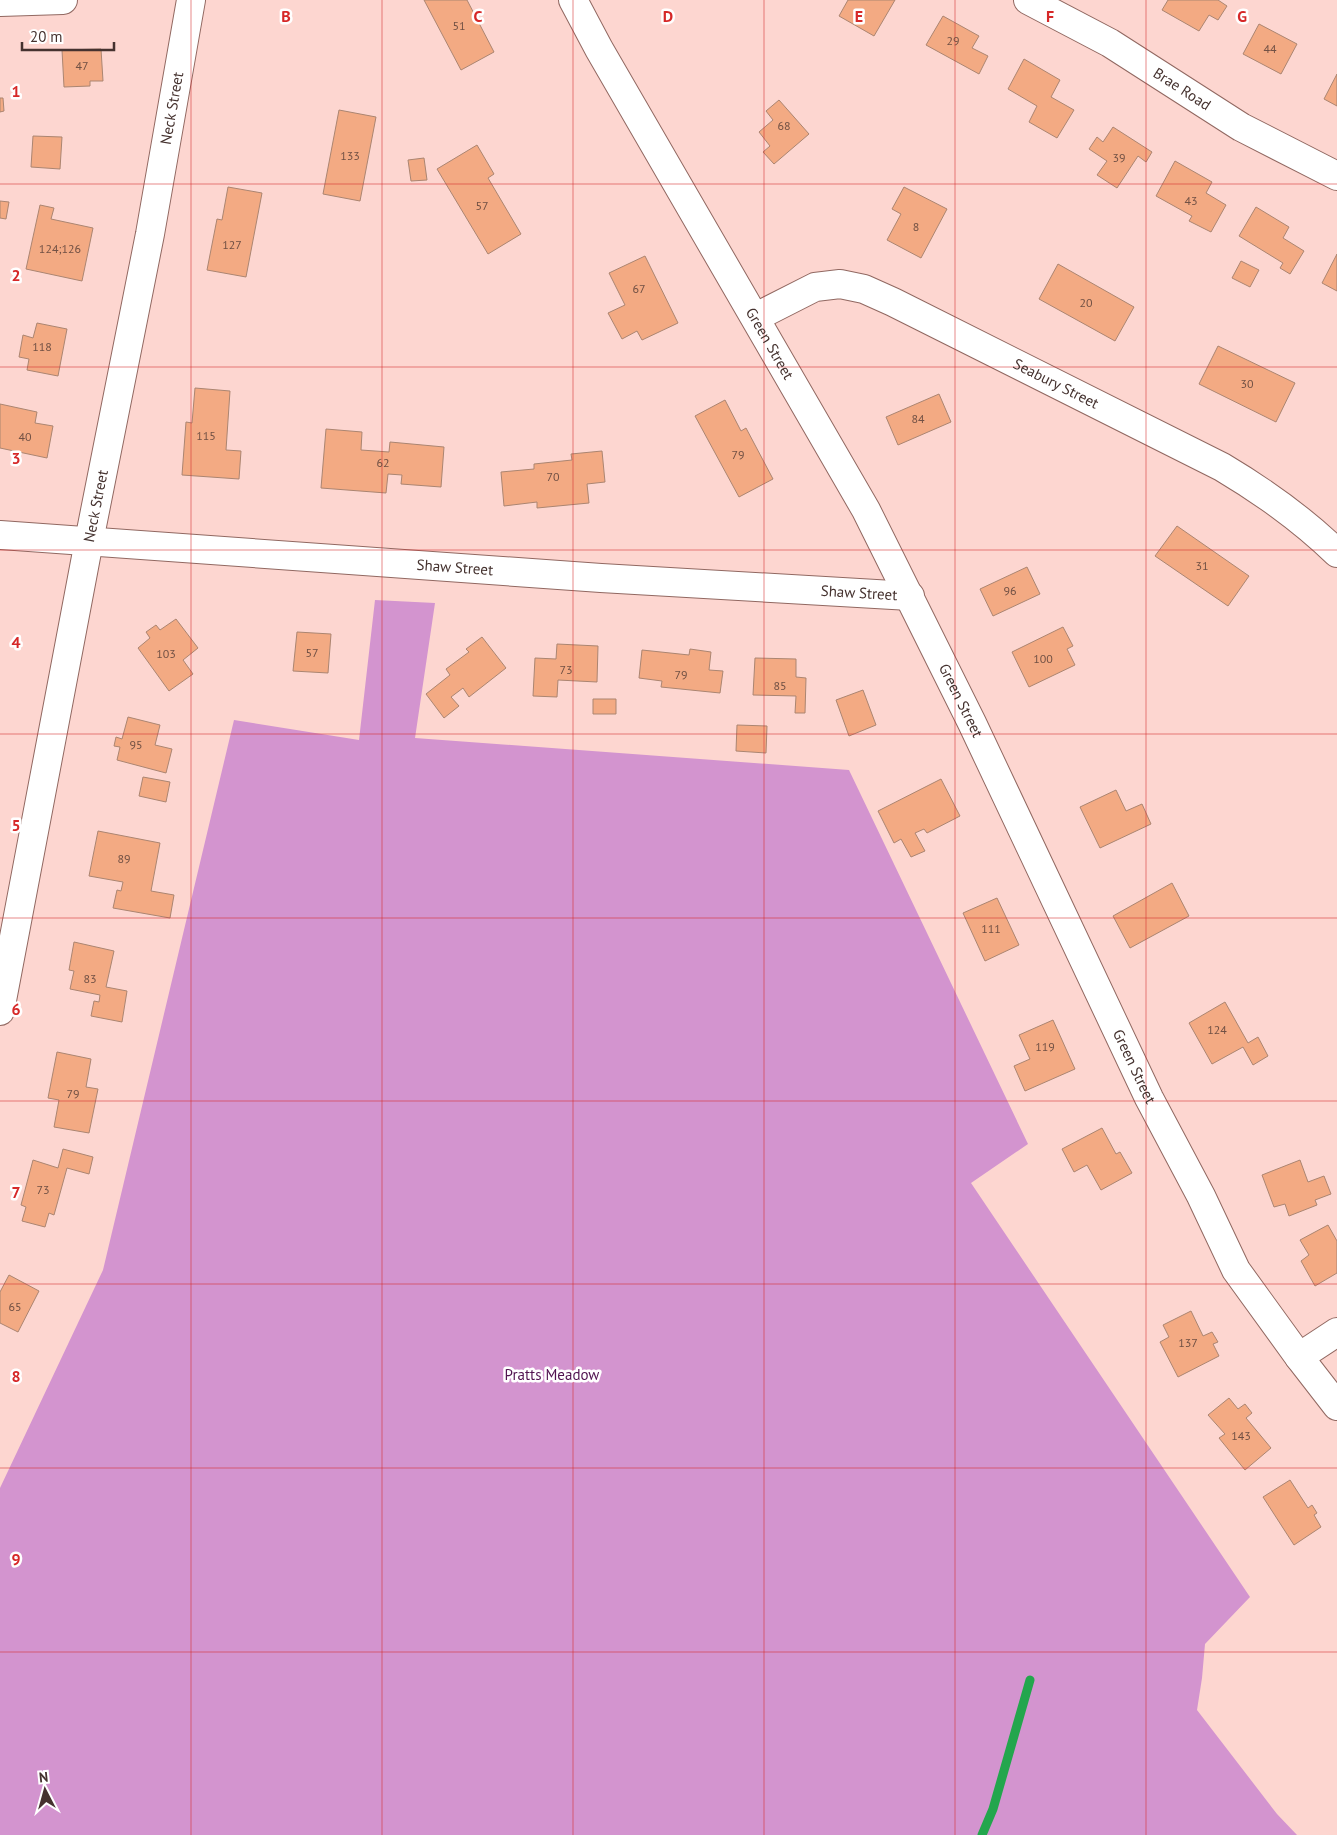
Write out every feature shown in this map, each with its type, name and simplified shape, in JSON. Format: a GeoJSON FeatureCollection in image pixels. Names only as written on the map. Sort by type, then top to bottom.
{"type":"FeatureCollection","features":[{"type":"Feature","properties":{"kind":"street"},"geometry":{"type":"LineString","coordinates":[[0,2],[63,0]]}},
{"type":"Feature","properties":{"kind":"street","name":"Neck Street"},"geometry":{"type":"LineString","coordinates":[[0,1012],[89,541],[150,234],[191,0]]}},
{"type":"Feature","properties":{"kind":"street","name":"Green Street"},"geometry":{"type":"LineString","coordinates":[[573,0],[599,49],[756,317],[866,510],[910,596],[1149,1098],[1201,1196],[1236,1270],[1337,1406]]}},
{"type":"Feature","properties":{"kind":"street","name":"Brae Road"},"geometry":{"type":"LineString","coordinates":[[1028,0],[1110,43],[1242,127],[1337,176]]}},
{"type":"Feature","properties":{"kind":"street","name":"Seabury Street"},"geometry":{"type":"LineString","coordinates":[[756,317],[815,287],[840,284],[864,289],[902,306],[1222,467],[1263,491],[1285,507],[1337,554]]}},
{"type":"Feature","properties":{"kind":"street","name":"Shaw Street"},"geometry":{"type":"LineString","coordinates":[[0,535],[601,578],[910,596]]}},
{"type":"Feature","properties":{"kind":"street"},"geometry":{"type":"LineString","coordinates":[[1299,1357],[1337,1332]]}},
{"type":"Feature","properties":{"kind":"green space","name":"Pratts Meadow"},"geometry":{"type":"Polygon","coordinates":[[[375,600],[435,603],[415,738],[849,770],[1028,1144],[971,1183],[1250,1597],[1205,1644],[1197,1710],[1277,1814],[1297,1835],[0,1835],[0,1488],[103,1270],[234,720],[359,740],[375,600]]]}},
{"type":"Feature","properties":{"kind":"building"},"geometry":{"type":"Polygon","coordinates":[[[424,0],[467,0],[494,52],[461,70],[424,0]]]}},
{"type":"Feature","properties":{"kind":"building"},"geometry":{"type":"Polygon","coordinates":[[[848,0],[895,0],[874,36],[839,16],[848,0]]]}},
{"type":"Feature","properties":{"kind":"building"},"geometry":{"type":"Polygon","coordinates":[[[1168,0],[1218,0],[1227,6],[1218,20],[1209,15],[1199,31],[1162,10],[1168,0]]]}},
{"type":"Feature","properties":{"kind":"building"},"geometry":{"type":"Polygon","coordinates":[[[943,16],[979,36],[972,48],[988,56],[979,74],[926,45],[943,16]]]}},
{"type":"Feature","properties":{"kind":"building"},"geometry":{"type":"Polygon","coordinates":[[[1259,24],[1297,44],[1281,74],[1243,54],[1259,24]]]}},
{"type":"Feature","properties":{"kind":"building"},"geometry":{"type":"Polygon","coordinates":[[[101,49],[103,81],[90,81],[90,86],[64,87],[62,50],[101,49]]]}},
{"type":"Feature","properties":{"kind":"building"},"geometry":{"type":"Polygon","coordinates":[[[1024,59],[1060,80],[1051,97],[1074,110],[1057,138],[1029,122],[1037,106],[1008,89],[1024,59]]]}},
{"type":"Feature","properties":{"kind":"building"},"geometry":{"type":"Polygon","coordinates":[[[1337,74],[1337,106],[1324,99],[1337,74]]]}},
{"type":"Feature","properties":{"kind":"building"},"geometry":{"type":"Polygon","coordinates":[[[0,98],[3,98],[4,111],[0,112],[0,98]]]}},
{"type":"Feature","properties":{"kind":"building"},"geometry":{"type":"Polygon","coordinates":[[[779,100],[809,134],[774,164],[763,152],[770,146],[759,132],[773,120],[766,111],[779,100]]]}},
{"type":"Feature","properties":{"kind":"building"},"geometry":{"type":"Polygon","coordinates":[[[339,110],[376,117],[360,201],[323,194],[339,110]]]}},
{"type":"Feature","properties":{"kind":"building"},"geometry":{"type":"Polygon","coordinates":[[[1113,127],[1152,152],[1146,162],[1138,156],[1117,188],[1097,175],[1107,161],[1089,149],[1097,137],[1103,142],[1113,127]]]}},
{"type":"Feature","properties":{"kind":"building"},"geometry":{"type":"Polygon","coordinates":[[[33,136],[62,137],[60,169],[31,167],[33,136]]]}},
{"type":"Feature","properties":{"kind":"building"},"geometry":{"type":"Polygon","coordinates":[[[477,145],[494,174],[488,178],[521,234],[488,254],[437,169],[477,145]]]}},
{"type":"Feature","properties":{"kind":"building"},"geometry":{"type":"Polygon","coordinates":[[[424,158],[427,180],[411,181],[408,160],[424,158]]]}},
{"type":"Feature","properties":{"kind":"building"},"geometry":{"type":"Polygon","coordinates":[[[1175,161],[1212,182],[1206,193],[1226,205],[1211,232],[1189,221],[1192,216],[1156,196],[1175,161]]]}},
{"type":"Feature","properties":{"kind":"building"},"geometry":{"type":"Polygon","coordinates":[[[228,187],[262,193],[246,277],[207,270],[217,219],[222,220],[228,187]]]}},
{"type":"Feature","properties":{"kind":"building"},"geometry":{"type":"Polygon","coordinates":[[[904,187],[947,209],[921,258],[887,240],[901,214],[892,209],[904,187]]]}},
{"type":"Feature","properties":{"kind":"building"},"geometry":{"type":"Polygon","coordinates":[[[0,201],[9,202],[6,219],[0,218],[0,201]]]}},
{"type":"Feature","properties":{"kind":"building"},"geometry":{"type":"Polygon","coordinates":[[[40,205],[54,208],[51,219],[93,228],[82,281],[26,269],[40,205]]]}},
{"type":"Feature","properties":{"kind":"building"},"geometry":{"type":"Polygon","coordinates":[[[1256,207],[1289,227],[1283,238],[1304,251],[1290,274],[1280,268],[1283,263],[1239,236],[1256,207]]]}},
{"type":"Feature","properties":{"kind":"building"},"geometry":{"type":"Polygon","coordinates":[[[1337,254],[1337,291],[1322,283],[1337,254]]]}},
{"type":"Feature","properties":{"kind":"building"},"geometry":{"type":"Polygon","coordinates":[[[645,256],[678,323],[642,340],[637,331],[622,339],[608,313],[625,305],[609,273],[645,256]]]}},
{"type":"Feature","properties":{"kind":"building"},"geometry":{"type":"Polygon","coordinates":[[[1241,261],[1259,270],[1250,287],[1232,278],[1241,261]]]}},
{"type":"Feature","properties":{"kind":"building"},"geometry":{"type":"Polygon","coordinates":[[[1058,264],[1134,307],[1115,341],[1039,299],[1058,264]]]}},
{"type":"Feature","properties":{"kind":"building"},"geometry":{"type":"Polygon","coordinates":[[[37,323],[67,329],[58,376],[27,370],[29,359],[19,357],[23,335],[33,338],[37,323]]]}},
{"type":"Feature","properties":{"kind":"building"},"geometry":{"type":"Polygon","coordinates":[[[1218,346],[1295,383],[1276,422],[1199,384],[1218,346]]]}},
{"type":"Feature","properties":{"kind":"building"},"geometry":{"type":"Polygon","coordinates":[[[195,388],[230,391],[226,450],[241,451],[239,479],[182,475],[186,422],[192,423],[195,388]]]}},
{"type":"Feature","properties":{"kind":"building"},"geometry":{"type":"Polygon","coordinates":[[[939,394],[951,422],[898,445],[886,417],[939,394]]]}},
{"type":"Feature","properties":{"kind":"building"},"geometry":{"type":"Polygon","coordinates":[[[725,400],[741,431],[746,428],[773,479],[739,497],[695,416],[725,400]]]}},
{"type":"Feature","properties":{"kind":"building"},"geometry":{"type":"Polygon","coordinates":[[[0,404],[37,412],[35,423],[53,426],[47,458],[0,448],[0,404]]]}},
{"type":"Feature","properties":{"kind":"building"},"geometry":{"type":"Polygon","coordinates":[[[326,429],[362,432],[361,450],[389,452],[390,442],[444,447],[441,487],[401,484],[402,475],[388,474],[386,493],[321,488],[326,429]]]}},
{"type":"Feature","properties":{"kind":"building"},"geometry":{"type":"Polygon","coordinates":[[[602,451],[605,482],[587,484],[589,503],[537,508],[537,502],[504,506],[501,472],[534,469],[534,464],[572,460],[571,454],[602,451]]]}},
{"type":"Feature","properties":{"kind":"building"},"geometry":{"type":"Polygon","coordinates":[[[1177,526],[1249,576],[1228,606],[1155,556],[1177,526]]]}},
{"type":"Feature","properties":{"kind":"building"},"geometry":{"type":"Polygon","coordinates":[[[1027,567],[1040,594],[993,616],[980,589],[1027,567]]]}},
{"type":"Feature","properties":{"kind":"building"},"geometry":{"type":"Polygon","coordinates":[[[176,619],[198,648],[183,660],[193,674],[169,691],[138,648],[150,638],[146,632],[156,625],[160,630],[176,619]]]}},
{"type":"Feature","properties":{"kind":"building"},"geometry":{"type":"Polygon","coordinates":[[[1063,627],[1073,646],[1067,649],[1075,665],[1029,687],[1012,652],[1063,627]]]}},
{"type":"Feature","properties":{"kind":"building"},"geometry":{"type":"Polygon","coordinates":[[[297,632],[331,634],[328,673],[293,671],[297,632]]]}},
{"type":"Feature","properties":{"kind":"building"},"geometry":{"type":"Polygon","coordinates":[[[482,637],[506,668],[469,697],[463,688],[451,697],[459,706],[444,718],[426,694],[450,675],[446,669],[469,652],[466,649],[482,637]]]}},
{"type":"Feature","properties":{"kind":"building"},"geometry":{"type":"Polygon","coordinates":[[[557,644],[598,646],[597,682],[558,680],[557,697],[533,696],[535,658],[556,659],[557,644]]]}},
{"type":"Feature","properties":{"kind":"building"},"geometry":{"type":"Polygon","coordinates":[[[690,649],[711,652],[709,670],[723,671],[720,693],[661,687],[662,681],[639,678],[642,650],[689,655],[690,649]]]}},
{"type":"Feature","properties":{"kind":"building"},"geometry":{"type":"Polygon","coordinates":[[[755,658],[796,659],[796,677],[806,678],[805,713],[795,713],[796,696],[753,695],[755,658]]]}},
{"type":"Feature","properties":{"kind":"building"},"geometry":{"type":"Polygon","coordinates":[[[863,690],[876,725],[849,736],[836,700],[863,690]]]}},
{"type":"Feature","properties":{"kind":"building"},"geometry":{"type":"Polygon","coordinates":[[[593,699],[616,699],[616,714],[593,714],[593,699]]]}},
{"type":"Feature","properties":{"kind":"building"},"geometry":{"type":"Polygon","coordinates":[[[128,717],[160,725],[155,745],[172,749],[166,773],[117,760],[120,747],[114,746],[116,737],[122,739],[128,717]]]}},
{"type":"Feature","properties":{"kind":"building"},"geometry":{"type":"Polygon","coordinates":[[[737,725],[767,726],[766,753],[736,751],[737,725]]]}},
{"type":"Feature","properties":{"kind":"building"},"geometry":{"type":"Polygon","coordinates":[[[143,777],[170,782],[166,802],[139,796],[143,777]]]}},
{"type":"Feature","properties":{"kind":"building"},"geometry":{"type":"Polygon","coordinates":[[[941,779],[960,816],[927,833],[924,829],[915,833],[925,851],[911,857],[901,839],[894,843],[878,811],[941,779]]]}},
{"type":"Feature","properties":{"kind":"building"},"geometry":{"type":"Polygon","coordinates":[[[1116,790],[1126,811],[1142,804],[1151,824],[1100,848],[1080,807],[1116,790]]]}},
{"type":"Feature","properties":{"kind":"building"},"geometry":{"type":"Polygon","coordinates":[[[98,831],[160,843],[151,891],[174,895],[170,918],[113,908],[117,890],[121,891],[123,882],[89,876],[98,831]]]}},
{"type":"Feature","properties":{"kind":"building"},"geometry":{"type":"Polygon","coordinates":[[[1172,883],[1189,916],[1130,948],[1113,916],[1172,883]]]}},
{"type":"Feature","properties":{"kind":"building"},"geometry":{"type":"Polygon","coordinates":[[[997,898],[1019,945],[985,961],[963,913],[997,898]]]}},
{"type":"Feature","properties":{"kind":"building"},"geometry":{"type":"Polygon","coordinates":[[[74,942],[114,951],[106,987],[127,991],[122,1022],[91,1016],[94,1001],[99,1002],[100,995],[70,989],[74,971],[69,970],[74,942]]]}},
{"type":"Feature","properties":{"kind":"building"},"geometry":{"type":"Polygon","coordinates":[[[1225,1002],[1248,1043],[1258,1037],[1268,1056],[1253,1065],[1243,1047],[1212,1064],[1189,1023],[1225,1002]]]}},
{"type":"Feature","properties":{"kind":"building"},"geometry":{"type":"Polygon","coordinates":[[[1053,1020],[1075,1069],[1025,1091],[1014,1066],[1030,1059],[1019,1035],[1053,1020]]]}},
{"type":"Feature","properties":{"kind":"building"},"geometry":{"type":"Polygon","coordinates":[[[57,1052],[91,1059],[86,1087],[98,1089],[89,1133],[54,1127],[59,1100],[48,1098],[57,1052]]]}},
{"type":"Feature","properties":{"kind":"building"},"geometry":{"type":"Polygon","coordinates":[[[1102,1128],[1116,1154],[1120,1152],[1132,1173],[1101,1190],[1087,1165],[1074,1172],[1062,1149],[1102,1128]]]}},
{"type":"Feature","properties":{"kind":"building"},"geometry":{"type":"Polygon","coordinates":[[[63,1149],[93,1157],[89,1174],[67,1168],[54,1215],[49,1213],[45,1227],[22,1221],[26,1207],[21,1205],[33,1160],[58,1168],[63,1149]]]}},
{"type":"Feature","properties":{"kind":"building"},"geometry":{"type":"Polygon","coordinates":[[[1300,1160],[1308,1182],[1324,1176],[1331,1194],[1315,1200],[1317,1205],[1289,1216],[1285,1204],[1274,1207],[1262,1175],[1300,1160]]]}},
{"type":"Feature","properties":{"kind":"building"},"geometry":{"type":"Polygon","coordinates":[[[1328,1225],[1337,1241],[1337,1273],[1315,1286],[1301,1261],[1309,1255],[1300,1240],[1328,1225]]]}},
{"type":"Feature","properties":{"kind":"building"},"geometry":{"type":"Polygon","coordinates":[[[9,1275],[39,1291],[18,1332],[0,1323],[0,1292],[9,1275]]]}},
{"type":"Feature","properties":{"kind":"building"},"geometry":{"type":"Polygon","coordinates":[[[1191,1311],[1203,1336],[1212,1332],[1218,1342],[1213,1344],[1219,1356],[1178,1377],[1160,1342],[1169,1337],[1163,1325],[1191,1311]]]}},
{"type":"Feature","properties":{"kind":"building"},"geometry":{"type":"Polygon","coordinates":[[[1229,1398],[1238,1409],[1245,1404],[1252,1413],[1246,1418],[1271,1448],[1245,1470],[1219,1438],[1225,1434],[1208,1415],[1229,1398]]]}},
{"type":"Feature","properties":{"kind":"building"},"geometry":{"type":"Polygon","coordinates":[[[1290,1480],[1308,1508],[1312,1505],[1317,1513],[1314,1515],[1321,1527],[1294,1545],[1263,1497],[1290,1480]]]}},
{"type":"Feature","properties":{"kind":"waterway"},"geometry":{"type":"LineString","coordinates":[[982,1835],[993,1809],[1030,1680]]}}]}
